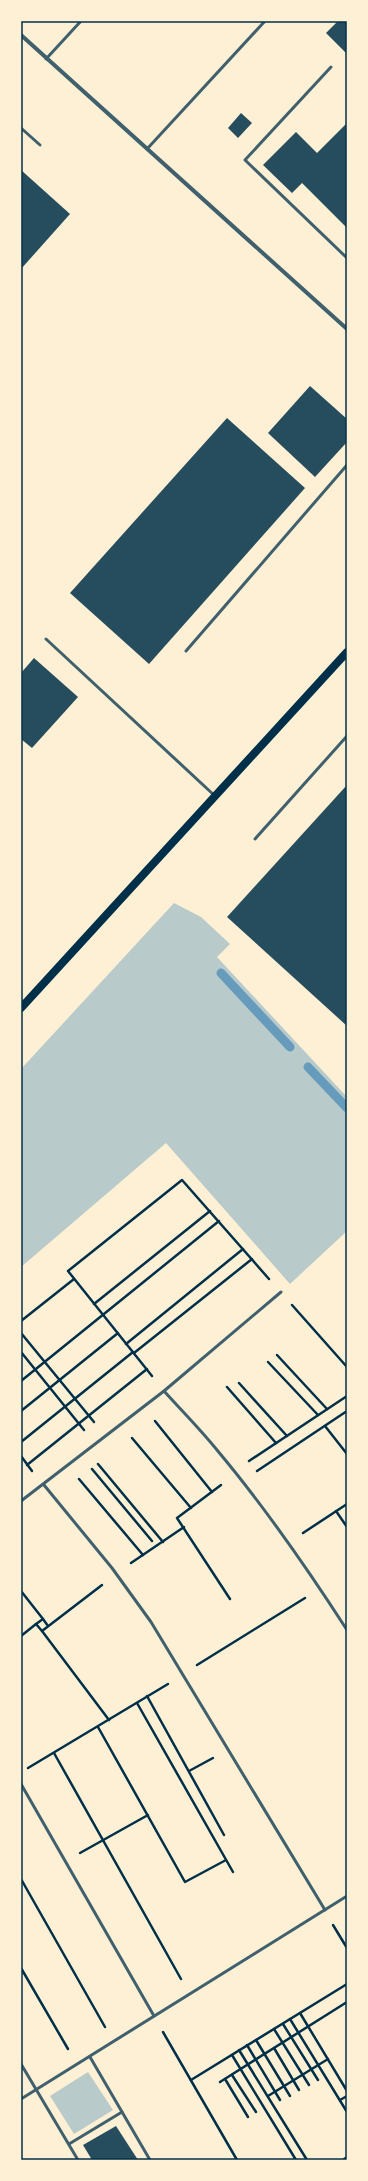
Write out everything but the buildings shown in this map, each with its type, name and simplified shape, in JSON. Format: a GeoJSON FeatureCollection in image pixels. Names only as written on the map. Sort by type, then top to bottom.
{"type":"FeatureCollection","features":[{"type":"Feature","properties":{"kind":"main road"},"geometry":{"type":"LineString","coordinates":[[21,1008],[347,652]]}},
{"type":"Feature","properties":{"kind":"street"},"geometry":{"type":"LineString","coordinates":[[21,35],[347,329]]}},
{"type":"Feature","properties":{"kind":"lane"},"geometry":{"type":"LineString","coordinates":[[46,59],[81,21]]}},
{"type":"Feature","properties":{"kind":"lane"},"geometry":{"type":"LineString","coordinates":[[147,149],[265,21]]}},
{"type":"Feature","properties":{"kind":"lane"},"geometry":{"type":"LineString","coordinates":[[331,67],[245,160],[347,258]]}},
{"type":"Feature","properties":{"kind":"lane"},"geometry":{"type":"LineString","coordinates":[[21,128],[40,145]]}},
{"type":"Feature","properties":{"kind":"lane"},"geometry":{"type":"LineString","coordinates":[[186,651],[347,465]]}},
{"type":"Feature","properties":{"kind":"lane"},"geometry":{"type":"LineString","coordinates":[[46,639],[215,796]]}},
{"type":"Feature","properties":{"kind":"lane"},"geometry":{"type":"LineString","coordinates":[[255,839],[347,736]]}},
{"type":"Feature","properties":{"kind":"lane"},"geometry":{"type":"LineString","coordinates":[[21,1501],[44,1485],[164,1391],[281,1292]]}},
{"type":"Feature","properties":{"kind":"lane"},"geometry":{"type":"LineString","coordinates":[[164,1391],[217,1450],[242,1482],[288,1543],[347,1630]]}},
{"type":"Feature","properties":{"kind":"lane"},"geometry":{"type":"LineString","coordinates":[[44,1485],[116,1574],[151,1622],[184,1674],[325,1910]]}},
{"type":"Feature","properties":{"kind":"lane"},"geometry":{"type":"LineString","coordinates":[[21,1784],[154,2016]]}},
{"type":"Feature","properties":{"kind":"lane"},"geometry":{"type":"LineString","coordinates":[[21,2099],[347,1896]]}},
{"type":"Feature","properties":{"kind":"lane"},"geometry":{"type":"LineString","coordinates":[[90,2057],[150,2160]]}},
{"type":"Feature","properties":{"kind":"lane"},"geometry":{"type":"LineString","coordinates":[[21,2064],[78,2160]]}},
{"type":"Feature","properties":{"kind":"lane"},"geometry":{"type":"LineString","coordinates":[[68,2144],[122,2112]]}},
{"type":"Feature","properties":{"kind":"path"},"geometry":{"type":"LineString","coordinates":[[164,1391],[68,1271],[182,1180],[258,1266]]}},
{"type":"Feature","properties":{"kind":"path"},"geometry":{"type":"LineString","coordinates":[[94,1304],[210,1211]]}},
{"type":"Feature","properties":{"kind":"path"},"geometry":{"type":"LineString","coordinates":[[21,1381],[102,1314],[219,1221]]}},
{"type":"Feature","properties":{"kind":"path"},"geometry":{"type":"LineString","coordinates":[[126,1344],[243,1249]]}},
{"type":"Feature","properties":{"kind":"path"},"geometry":{"type":"LineString","coordinates":[[21,1442],[252,1259]]}},
{"type":"Feature","properties":{"kind":"path"},"geometry":{"type":"LineString","coordinates":[[21,1321],[74,1279]]}},
{"type":"Feature","properties":{"kind":"path"},"geometry":{"type":"LineString","coordinates":[[281,1292],[347,1367]]}},
{"type":"Feature","properties":{"kind":"path"},"geometry":{"type":"LineString","coordinates":[[21,1333],[106,1436]]}},
{"type":"Feature","properties":{"kind":"path"},"geometry":{"type":"LineString","coordinates":[[21,1411],[118,1333]]}},
{"type":"Feature","properties":{"kind":"path"},"geometry":{"type":"LineString","coordinates":[[21,1352],[96,1444]]}},
{"type":"Feature","properties":{"kind":"path"},"geometry":{"type":"LineString","coordinates":[[277,1355],[327,1409]]}},
{"type":"Feature","properties":{"kind":"path"},"geometry":{"type":"LineString","coordinates":[[268,1362],[318,1415]]}},
{"type":"Feature","properties":{"kind":"path"},"geometry":{"type":"LineString","coordinates":[[28,1465],[147,1368]]}},
{"type":"Feature","properties":{"kind":"path"},"geometry":{"type":"LineString","coordinates":[[239,1383],[287,1436]]}},
{"type":"Feature","properties":{"kind":"path"},"geometry":{"type":"LineString","coordinates":[[227,1386],[276,1443]]}},
{"type":"Feature","properties":{"kind":"path"},"geometry":{"type":"LineString","coordinates":[[230,1599],[177,1518],[276,1443],[347,1396]]}},
{"type":"Feature","properties":{"kind":"path"},"geometry":{"type":"LineString","coordinates":[[144,1407],[212,1492]]}},
{"type":"Feature","properties":{"kind":"path"},"geometry":{"type":"LineString","coordinates":[[242,1482],[347,1410]]}},
{"type":"Feature","properties":{"kind":"path"},"geometry":{"type":"LineString","coordinates":[[121,1424],[191,1508]]}},
{"type":"Feature","properties":{"kind":"path"},"geometry":{"type":"LineString","coordinates":[[325,1426],[347,1454]]}},
{"type":"Feature","properties":{"kind":"path"},"geometry":{"type":"LineString","coordinates":[[87,1451],[163,1542]]}},
{"type":"Feature","properties":{"kind":"path"},"geometry":{"type":"LineString","coordinates":[[81,1456],[152,1541]]}},
{"type":"Feature","properties":{"kind":"path"},"geometry":{"type":"LineString","coordinates":[[68,1466],[143,1555]]}},
{"type":"Feature","properties":{"kind":"path"},"geometry":{"type":"LineString","coordinates":[[288,1543],[347,1504]]}},
{"type":"Feature","properties":{"kind":"path"},"geometry":{"type":"LineString","coordinates":[[336,1511],[347,1527]]}},
{"type":"Feature","properties":{"kind":"path"},"geometry":{"type":"LineString","coordinates":[[21,1772],[98,1727],[320,1589]]}},
{"type":"Feature","properties":{"kind":"path"},"geometry":{"type":"LineString","coordinates":[[21,1591],[48,1626],[42,1631]]}},
{"type":"Feature","properties":{"kind":"path"},"geometry":{"type":"LineString","coordinates":[[21,1636],[43,1619]]}},
{"type":"Feature","properties":{"kind":"path"},"geometry":{"type":"LineString","coordinates":[[36,1624],[109,1720]]}},
{"type":"Feature","properties":{"kind":"path"},"geometry":{"type":"LineString","coordinates":[[147,1696],[224,1835]]}},
{"type":"Feature","properties":{"kind":"path"},"geometry":{"type":"LineString","coordinates":[[136,1703],[233,1872]]}},
{"type":"Feature","properties":{"kind":"path"},"geometry":{"type":"LineString","coordinates":[[98,1727],[185,1882],[226,1860]]}},
{"type":"Feature","properties":{"kind":"path"},"geometry":{"type":"LineString","coordinates":[[189,1771],[229,1749]]}},
{"type":"Feature","properties":{"kind":"path"},"geometry":{"type":"LineString","coordinates":[[54,1753],[170,1960]]}},
{"type":"Feature","properties":{"kind":"path"},"geometry":{"type":"LineString","coordinates":[[65,1862],[148,1816]]}},
{"type":"Feature","properties":{"kind":"path"},"geometry":{"type":"LineString","coordinates":[[21,1879],[113,2042]]}},
{"type":"Feature","properties":{"kind":"path"},"geometry":{"type":"LineString","coordinates":[[325,1910],[347,1948]]}},
{"type":"Feature","properties":{"kind":"path"},"geometry":{"type":"LineString","coordinates":[[21,1968],[77,2065]]}},
{"type":"Feature","properties":{"kind":"path"},"geometry":{"type":"LineString","coordinates":[[191,2080],[347,1984]]}},
{"type":"Feature","properties":{"kind":"path"},"geometry":{"type":"LineString","coordinates":[[220,2082],[347,2002]]}},
{"type":"Feature","properties":{"kind":"path"},"geometry":{"type":"LineString","coordinates":[[300,2013],[347,2091]]}},
{"type":"Feature","properties":{"kind":"path"},"geometry":{"type":"LineString","coordinates":[[154,2016],[237,2160]]}},
{"type":"Feature","properties":{"kind":"path"},"geometry":{"type":"LineString","coordinates":[[290,2019],[347,2112]]}},
{"type":"Feature","properties":{"kind":"path"},"geometry":{"type":"LineString","coordinates":[[283,2024],[318,2080]]}},
{"type":"Feature","properties":{"kind":"path"},"geometry":{"type":"LineString","coordinates":[[274,2029],[310,2085]]}},
{"type":"Feature","properties":{"kind":"path"},"geometry":{"type":"LineString","coordinates":[[256,2040],[290,2096]]}},
{"type":"Feature","properties":{"kind":"path"},"geometry":{"type":"LineString","coordinates":[[247,2045],[276,2091],[280,2100]]}},
{"type":"Feature","properties":{"kind":"path"},"geometry":{"type":"LineString","coordinates":[[274,2048],[299,2090]]}},
{"type":"Feature","properties":{"kind":"path"},"geometry":{"type":"LineString","coordinates":[[239,2050],[307,2160]]}},
{"type":"Feature","properties":{"kind":"path"},"geometry":{"type":"LineString","coordinates":[[232,2055],[296,2160]]}},
{"type":"Feature","properties":{"kind":"path"},"geometry":{"type":"LineString","coordinates":[[268,2096],[328,2059]]}},
{"type":"Feature","properties":{"kind":"path"},"geometry":{"type":"LineString","coordinates":[[232,2074],[256,2112]]}},
{"type":"Feature","properties":{"kind":"path"},"geometry":{"type":"LineString","coordinates":[[225,2079],[248,2117]]}},
{"type":"Feature","properties":{"kind":"path"},"geometry":{"type":"LineString","coordinates":[[340,2100],[347,2096]]}},
{"type":"Feature","properties":{"kind":"path"},"geometry":{"type":"LineString","coordinates":[[343,2160],[347,2157]]}},
{"type":"Feature","properties":{"kind":"shaded area"},"geometry":{"type":"Polygon","coordinates":[[[174,903],[201,917],[230,944],[217,957],[347,1097],[347,1231],[290,1284],[166,1143],[21,1267],[21,1069],[174,903]]]}},
{"type":"Feature","properties":{"kind":"shaded area"},"geometry":{"type":"Polygon","coordinates":[[[88,2072],[113,2110],[74,2134],[50,2096],[88,2072]]]}},
{"type":"Feature","properties":{"kind":"waterway"},"geometry":{"type":"LineString","coordinates":[[221,973],[290,1047]]}},
{"type":"Feature","properties":{"kind":"waterway"},"geometry":{"type":"LineString","coordinates":[[308,1067],[347,1108]]}}]}
